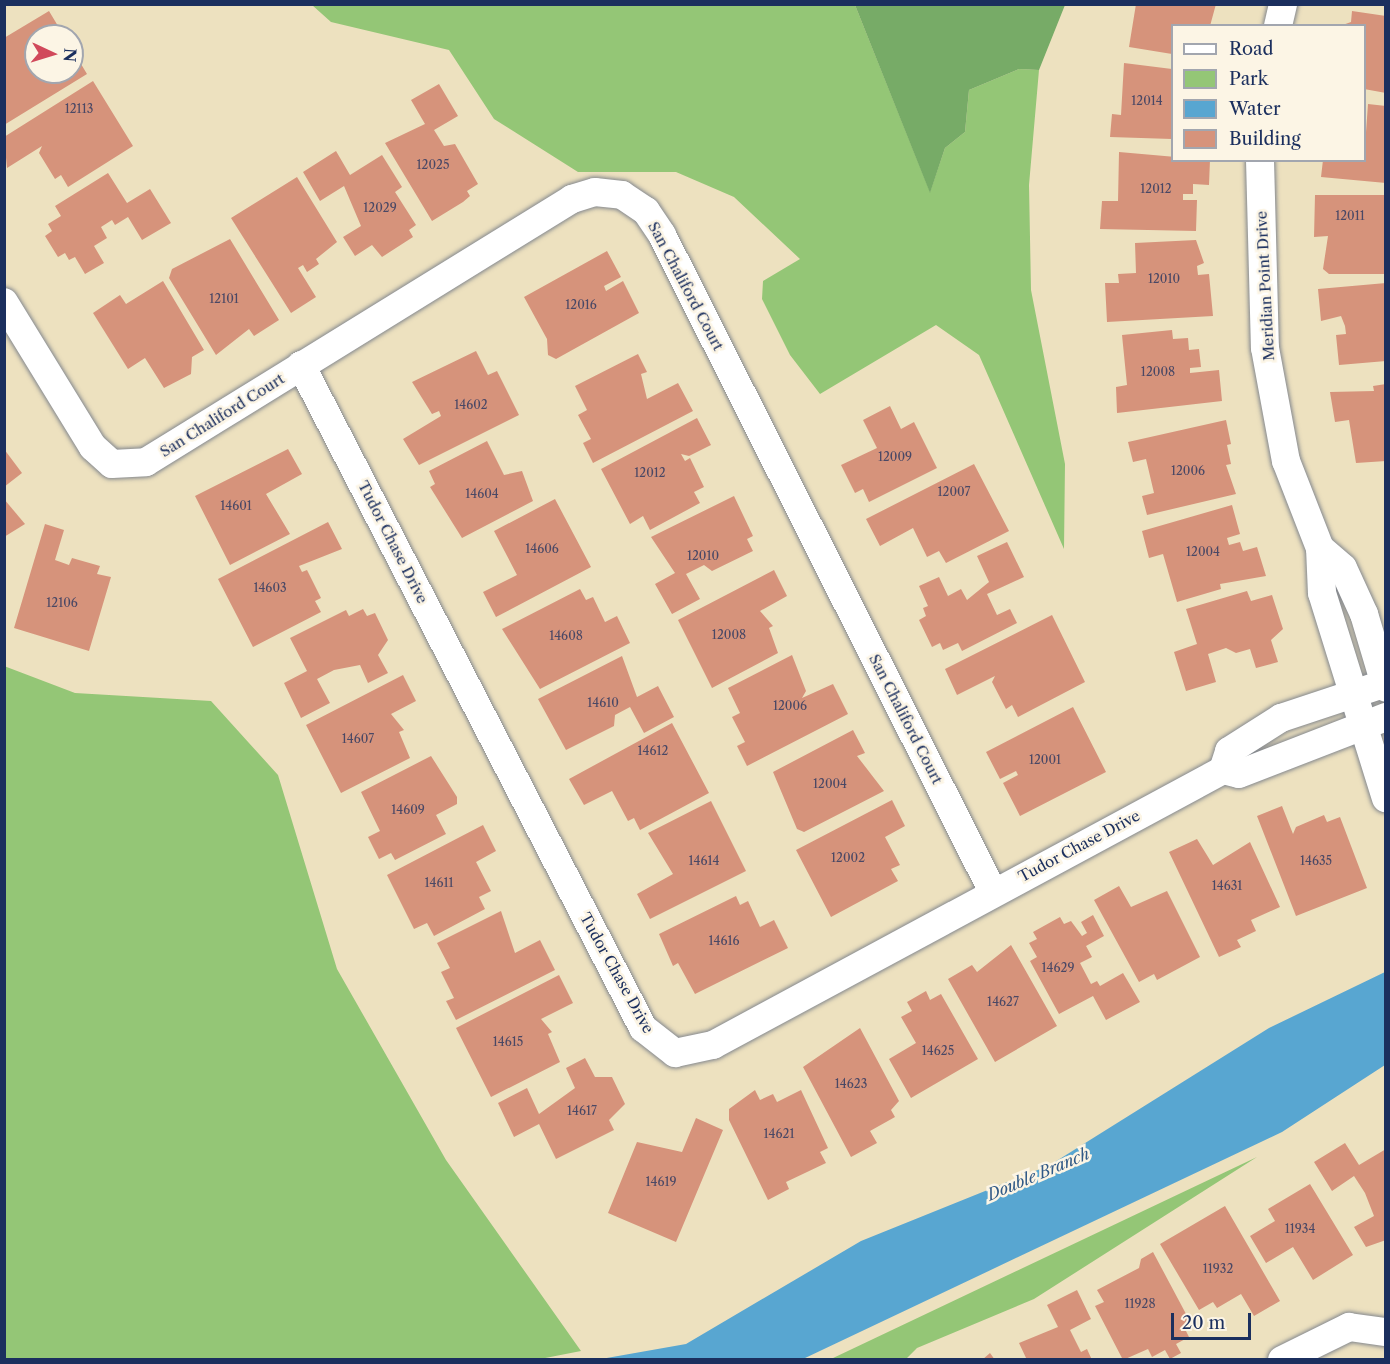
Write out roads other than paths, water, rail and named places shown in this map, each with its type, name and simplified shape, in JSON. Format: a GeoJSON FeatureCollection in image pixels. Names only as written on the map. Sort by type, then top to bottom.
{"type":"FeatureCollection","features":[{"type":"Feature","properties":{"kind":"street"},"geometry":{"type":"LineString","coordinates":[[1278,24],[1283,4]]}},
{"type":"Feature","properties":{"kind":"street","name":"Meridian Point Drive"},"geometry":{"type":"LineString","coordinates":[[1260,162],[1265,348],[1286,461],[1320,548],[1322,593],[1354,692],[1374,721],[1386,798]]}},
{"type":"Feature","properties":{"kind":"street","name":"San Chaliford Court"},"geometry":{"type":"LineString","coordinates":[[4,302],[93,447],[112,464],[146,462],[572,199],[595,192],[622,195],[646,211],[993,892]]}},
{"type":"Feature","properties":{"kind":"street","name":"Tudor Chase Drive"},"geometry":{"type":"LineString","coordinates":[[301,366],[655,1041],[675,1053],[713,1046],[993,892],[1223,770],[1239,774],[1374,721]]}},
{"type":"Feature","properties":{"kind":"street","name":"Meridian Point Drive"},"geometry":{"type":"LineString","coordinates":[[1320,548],[1343,568],[1385,685]]}},
{"type":"Feature","properties":{"kind":"street"},"geometry":{"type":"LineString","coordinates":[[1223,770],[1229,751],[1255,733],[1354,692],[1385,685]]}},
{"type":"Feature","properties":{"kind":"street"},"geometry":{"type":"LineString","coordinates":[[1282,1359],[1349,1327],[1386,1332]]}},
{"type":"Feature","properties":{"kind":"water","name":"Double Branch"},"geometry":{"type":"Polygon","coordinates":[[[1385,972],[1385,1065],[1282,1132],[803,1359],[601,1359],[686,1344],[861,1241],[1050,1165],[1269,1028],[1385,972]]]}}]}
